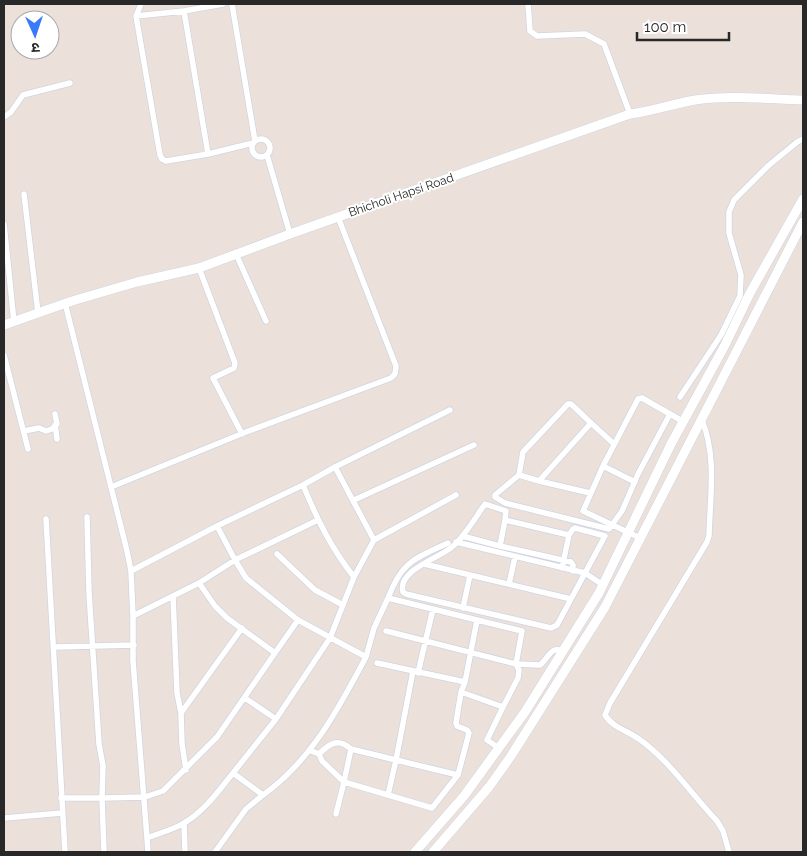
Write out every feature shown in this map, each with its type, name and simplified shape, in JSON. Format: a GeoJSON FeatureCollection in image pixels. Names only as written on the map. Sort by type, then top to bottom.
{"type":"FeatureCollection","features":[{"type":"Feature","properties":{"kind":"street"},"geometry":{"type":"LineString","coordinates":[[141,4],[136,16],[160,156],[162,160],[166,161],[208,154],[254,142],[263,138],[268,141],[270,150],[267,155],[262,157],[256,156],[252,151],[254,142],[232,4]]}},
{"type":"Feature","properties":{"kind":"street"},"geometry":{"type":"LineString","coordinates":[[136,16],[184,11],[223,4]]}},
{"type":"Feature","properties":{"kind":"street"},"geometry":{"type":"LineString","coordinates":[[528,4],[530,31],[537,36],[585,34],[604,44],[630,114]]}},
{"type":"Feature","properties":{"kind":"street"},"geometry":{"type":"LineString","coordinates":[[184,11],[208,154]]}},
{"type":"Feature","properties":{"kind":"street"},"geometry":{"type":"LineString","coordinates":[[4,117],[11,112],[24,95],[70,83]]}},
{"type":"Feature","properties":{"kind":"street","name":"Bhicholi Hapsi Road"},"geometry":{"type":"LineString","coordinates":[[4,325],[65,303],[137,282],[199,268],[630,114],[695,100],[736,97],[803,100]]}},
{"type":"Feature","properties":{"kind":"street"},"geometry":{"type":"LineString","coordinates":[[680,397],[721,335],[740,296],[741,275],[729,233],[729,212],[734,200],[769,166],[803,139]]}},
{"type":"Feature","properties":{"kind":"street"},"geometry":{"type":"LineString","coordinates":[[267,155],[290,234]]}},
{"type":"Feature","properties":{"kind":"street"},"geometry":{"type":"LineString","coordinates":[[24,194],[38,313]]}},
{"type":"Feature","properties":{"kind":"street"},"geometry":{"type":"LineString","coordinates":[[415,852],[464,796],[499,748],[563,651],[603,585],[628,532],[750,293],[803,199]]}},
{"type":"Feature","properties":{"kind":"street"},"geometry":{"type":"LineString","coordinates":[[111,487],[242,434],[391,378],[395,374],[396,366],[338,217]]}},
{"type":"Feature","properties":{"kind":"street"},"geometry":{"type":"LineString","coordinates":[[433,852],[489,787],[511,756],[605,607],[803,222]]}},
{"type":"Feature","properties":{"kind":"street"},"geometry":{"type":"LineString","coordinates":[[4,224],[14,322]]}},
{"type":"Feature","properties":{"kind":"street"},"geometry":{"type":"LineString","coordinates":[[236,254],[266,320]]}},
{"type":"Feature","properties":{"kind":"street"},"geometry":{"type":"LineString","coordinates":[[199,268],[235,362],[234,368],[213,378],[242,434]]}},
{"type":"Feature","properties":{"kind":"street"},"geometry":{"type":"LineString","coordinates":[[65,303],[131,572],[134,670],[148,852]]}},
{"type":"Feature","properties":{"kind":"street"},"geometry":{"type":"LineString","coordinates":[[4,355],[28,449]]}},
{"type":"Feature","properties":{"kind":"street"},"geometry":{"type":"LineString","coordinates":[[640,538],[583,511],[603,466],[638,399],[642,398],[684,422]]}},
{"type":"Feature","properties":{"kind":"street"},"geometry":{"type":"LineString","coordinates":[[614,444],[571,404],[568,404],[523,452],[519,475],[495,495],[498,500],[609,529],[622,511],[670,414]]}},
{"type":"Feature","properties":{"kind":"street"},"geometry":{"type":"LineString","coordinates":[[131,572],[217,526],[303,486],[335,467],[450,410]]}},
{"type":"Feature","properties":{"kind":"street"},"geometry":{"type":"LineString","coordinates":[[55,414],[58,439]]}},
{"type":"Feature","properties":{"kind":"street"},"geometry":{"type":"LineString","coordinates":[[702,420],[708,435],[712,465],[709,536],[610,703],[605,715],[609,722],[641,740],[664,761],[717,821],[723,831],[729,852]]}},
{"type":"Feature","properties":{"kind":"street"},"geometry":{"type":"LineString","coordinates":[[539,481],[591,423]]}},
{"type":"Feature","properties":{"kind":"street"},"geometry":{"type":"LineString","coordinates":[[24,431],[39,428],[46,431],[55,426]]}},
{"type":"Feature","properties":{"kind":"street"},"geometry":{"type":"LineString","coordinates":[[354,500],[474,445]]}},
{"type":"Feature","properties":{"kind":"street"},"geometry":{"type":"LineString","coordinates":[[603,466],[635,482]]}},
{"type":"Feature","properties":{"kind":"street"},"geometry":{"type":"LineString","coordinates":[[335,467],[374,540]]}},
{"type":"Feature","properties":{"kind":"street"},"geometry":{"type":"LineString","coordinates":[[519,475],[590,493]]}},
{"type":"Feature","properties":{"kind":"street"},"geometry":{"type":"LineString","coordinates":[[303,486],[336,554],[354,577]]}},
{"type":"Feature","properties":{"kind":"street"},"geometry":{"type":"LineString","coordinates":[[147,838],[184,823],[202,810],[276,719],[330,638],[354,577],[374,540],[456,495]]}},
{"type":"Feature","properties":{"kind":"street"},"geometry":{"type":"LineString","coordinates":[[500,546],[506,511],[502,508],[485,504],[462,536],[446,552],[410,574],[402,585],[403,592],[551,628],[557,625],[605,536],[576,528],[571,531],[562,568]]}},
{"type":"Feature","properties":{"kind":"street"},"geometry":{"type":"LineString","coordinates":[[87,517],[99,744],[103,766],[104,852]]}},
{"type":"Feature","properties":{"kind":"street"},"geometry":{"type":"LineString","coordinates":[[46,519],[64,852]]}},
{"type":"Feature","properties":{"kind":"street"},"geometry":{"type":"LineString","coordinates":[[133,616],[198,583],[235,560],[318,520]]}},
{"type":"Feature","properties":{"kind":"street"},"geometry":{"type":"LineString","coordinates":[[505,520],[569,535]]}},
{"type":"Feature","properties":{"kind":"street"},"geometry":{"type":"LineString","coordinates":[[217,526],[246,578],[298,620],[366,657]]}},
{"type":"Feature","properties":{"kind":"street"},"geometry":{"type":"LineString","coordinates":[[462,536],[571,562],[573,570]]}},
{"type":"Feature","properties":{"kind":"street"},"geometry":{"type":"LineString","coordinates":[[456,542],[585,573],[603,585]]}},
{"type":"Feature","properties":{"kind":"street"},"geometry":{"type":"LineString","coordinates":[[216,852],[246,809],[281,782],[309,750],[337,712],[366,657],[374,628],[395,580],[403,569],[418,557],[448,543]]}},
{"type":"Feature","properties":{"kind":"street"},"geometry":{"type":"LineString","coordinates":[[277,554],[316,590],[343,605]]}},
{"type":"Feature","properties":{"kind":"street"},"geometry":{"type":"LineString","coordinates":[[509,584],[515,557]]}},
{"type":"Feature","properties":{"kind":"street"},"geometry":{"type":"LineString","coordinates":[[424,564],[571,599]]}},
{"type":"Feature","properties":{"kind":"street"},"geometry":{"type":"LineString","coordinates":[[463,608],[470,575]]}},
{"type":"Feature","properties":{"kind":"street"},"geometry":{"type":"LineString","coordinates":[[198,583],[215,606],[275,652]]}},
{"type":"Feature","properties":{"kind":"street"},"geometry":{"type":"LineString","coordinates":[[174,596],[177,693],[181,713],[182,744],[186,770]]}},
{"type":"Feature","properties":{"kind":"street"},"geometry":{"type":"LineString","coordinates":[[388,598],[522,631],[516,664],[519,670],[518,678],[487,740],[499,748]]}},
{"type":"Feature","properties":{"kind":"street"},"geometry":{"type":"LineString","coordinates":[[388,795],[415,672],[426,640],[433,609]]}},
{"type":"Feature","properties":{"kind":"street"},"geometry":{"type":"LineString","coordinates":[[61,798],[145,797],[164,791],[217,737],[298,620]]}},
{"type":"Feature","properties":{"kind":"street"},"geometry":{"type":"LineString","coordinates":[[309,750],[319,754],[322,761],[344,782],[432,808],[458,775],[469,733],[456,723],[477,620]]}},
{"type":"Feature","properties":{"kind":"street"},"geometry":{"type":"LineString","coordinates":[[181,713],[242,628]]}},
{"type":"Feature","properties":{"kind":"street"},"geometry":{"type":"LineString","coordinates":[[386,631],[471,651],[516,664],[540,665],[554,649],[563,651]]}},
{"type":"Feature","properties":{"kind":"street"},"geometry":{"type":"LineString","coordinates":[[54,647],[134,645]]}},
{"type":"Feature","properties":{"kind":"street"},"geometry":{"type":"LineString","coordinates":[[377,663],[465,682]]}},
{"type":"Feature","properties":{"kind":"street"},"geometry":{"type":"LineString","coordinates":[[461,692],[503,708]]}},
{"type":"Feature","properties":{"kind":"street"},"geometry":{"type":"LineString","coordinates":[[245,698],[276,719]]}},
{"type":"Feature","properties":{"kind":"street"},"geometry":{"type":"LineString","coordinates":[[319,754],[329,744],[338,742],[346,744],[350,749],[458,775]]}},
{"type":"Feature","properties":{"kind":"street"},"geometry":{"type":"LineString","coordinates":[[336,814],[350,749]]}},
{"type":"Feature","properties":{"kind":"street"},"geometry":{"type":"LineString","coordinates":[[233,773],[263,795]]}},
{"type":"Feature","properties":{"kind":"street"},"geometry":{"type":"LineString","coordinates":[[4,818],[62,813]]}},
{"type":"Feature","properties":{"kind":"street"},"geometry":{"type":"LineString","coordinates":[[184,823],[186,852]]}}]}
